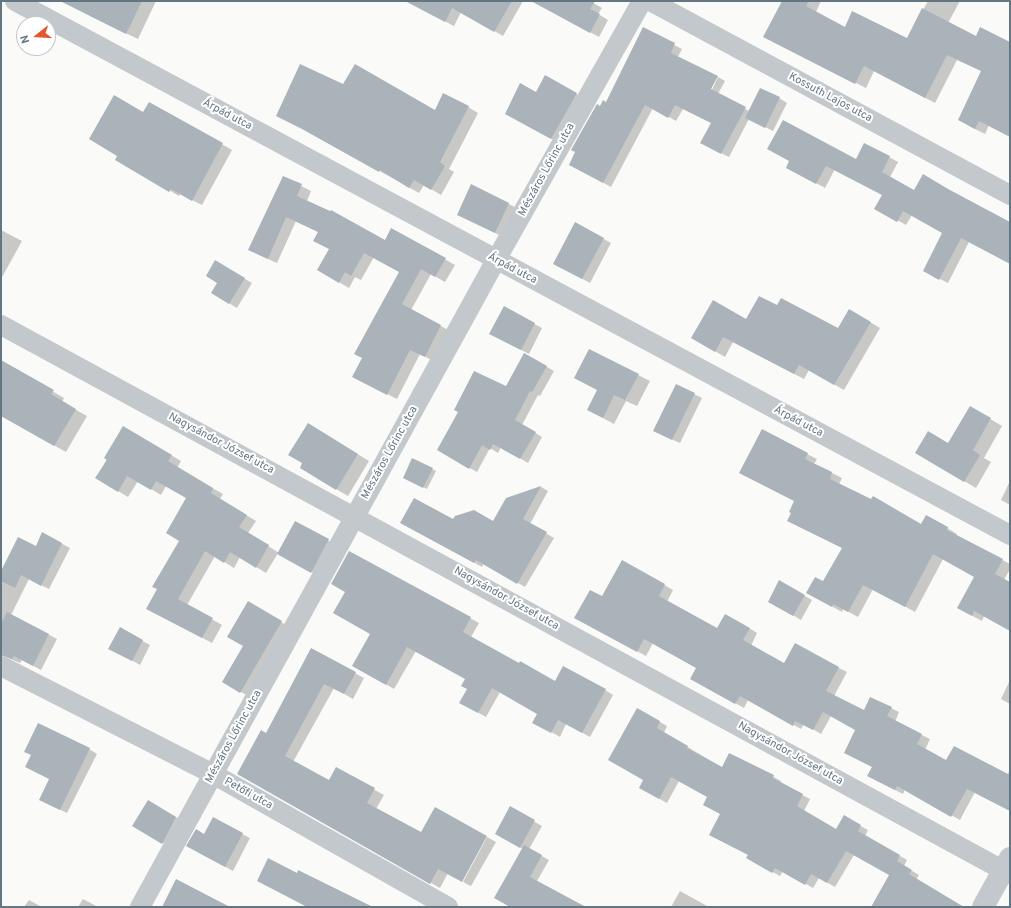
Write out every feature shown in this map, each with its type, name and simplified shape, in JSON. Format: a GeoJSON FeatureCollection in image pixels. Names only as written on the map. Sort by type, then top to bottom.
{"type":"FeatureCollection","features":[{"type":"Feature","properties":{"kind":"street","name":"Árpád utca"},"geometry":{"type":"LineString","coordinates":[[15,1],[1010,535]]}},
{"type":"Feature","properties":{"kind":"street","name":"Mészáros Lőrinc utca"},"geometry":{"type":"LineString","coordinates":[[140,907],[496,260],[642,1]]}},
{"type":"Feature","properties":{"kind":"street","name":"Kossuth Lajos utca"},"geometry":{"type":"LineString","coordinates":[[650,1],[1010,195]]}},
{"type":"Feature","properties":{"kind":"street","name":"Nagysándor József utca"},"geometry":{"type":"LineString","coordinates":[[1,325],[355,517],[1008,867]]}},
{"type":"Feature","properties":{"kind":"street","name":"Petőfi utca"},"geometry":{"type":"LineString","coordinates":[[1,666],[213,774],[448,907]]}},
{"type":"Feature","properties":{"kind":"street"},"geometry":{"type":"LineString","coordinates":[[983,907],[1008,867]]}},
{"type":"Feature","properties":{"kind":"building"},"geometry":{"type":"Polygon","coordinates":[[[60,1],[142,1],[126,34],[60,1]]]}},
{"type":"Feature","properties":{"kind":"building"},"geometry":{"type":"Polygon","coordinates":[[[405,1],[512,1],[494,32],[452,8],[445,22],[405,1]]]}},
{"type":"Feature","properties":{"kind":"building"},"geometry":{"type":"Polygon","coordinates":[[[531,1],[595,1],[590,9],[600,14],[590,33],[531,1]]]}},
{"type":"Feature","properties":{"kind":"building"},"geometry":{"type":"Polygon","coordinates":[[[782,1],[809,1],[806,6],[845,27],[852,11],[907,38],[922,8],[976,36],[980,27],[1010,42],[1010,137],[979,121],[975,129],[958,120],[981,71],[947,55],[925,98],[864,66],[855,84],[763,37],[782,1]]]}},
{"type":"Feature","properties":{"kind":"building"},"geometry":{"type":"Polygon","coordinates":[[[643,27],[675,43],[671,53],[718,76],[711,89],[746,107],[721,154],[700,143],[711,123],[675,105],[668,118],[645,105],[603,183],[569,165],[575,152],[571,150],[597,104],[600,106],[603,100],[606,102],[643,27]]]}},
{"type":"Feature","properties":{"kind":"building"},"geometry":{"type":"Polygon","coordinates":[[[300,64],[343,84],[355,64],[435,110],[443,93],[469,106],[440,162],[445,166],[431,190],[414,180],[409,188],[380,170],[379,172],[276,116],[300,64]]]}},
{"type":"Feature","properties":{"kind":"building"},"geometry":{"type":"Polygon","coordinates":[[[545,75],[577,93],[551,139],[505,114],[520,83],[536,92],[545,75]]]}},
{"type":"Feature","properties":{"kind":"building"},"geometry":{"type":"Polygon","coordinates":[[[760,88],[780,97],[765,128],[745,118],[760,88]]]}},
{"type":"Feature","properties":{"kind":"building"},"geometry":{"type":"Polygon","coordinates":[[[114,95],[143,112],[149,102],[223,143],[192,201],[171,189],[169,192],[115,160],[117,156],[89,139],[114,95]]]}},
{"type":"Feature","properties":{"kind":"building"},"geometry":{"type":"Polygon","coordinates":[[[783,120],[856,159],[864,143],[890,156],[882,172],[914,190],[923,174],[1010,222],[1010,264],[961,238],[939,280],[923,271],[942,233],[903,211],[897,222],[874,209],[882,195],[826,166],[816,184],[786,168],[789,161],[767,149],[783,120]]]}},
{"type":"Feature","properties":{"kind":"building"},"geometry":{"type":"Polygon","coordinates":[[[283,176],[302,184],[297,196],[330,211],[331,210],[385,240],[391,228],[446,258],[435,277],[421,269],[402,304],[441,325],[425,357],[410,350],[387,395],[352,377],[362,358],[354,354],[399,272],[364,253],[351,276],[345,272],[339,283],[317,270],[329,249],[313,241],[318,232],[286,217],[268,259],[248,250],[283,176]]]}},
{"type":"Feature","properties":{"kind":"building"},"geometry":{"type":"Polygon","coordinates":[[[471,184],[509,203],[495,233],[457,215],[471,184]]]}},
{"type":"Feature","properties":{"kind":"building"},"geometry":{"type":"Polygon","coordinates":[[[575,222],[604,238],[582,279],[553,264],[575,222]]]}},
{"type":"Feature","properties":{"kind":"building"},"geometry":{"type":"Polygon","coordinates":[[[215,260],[245,278],[229,304],[211,293],[217,283],[206,276],[215,260]]]}},
{"type":"Feature","properties":{"kind":"building"},"geometry":{"type":"Polygon","coordinates":[[[759,296],[777,305],[781,298],[838,328],[849,309],[871,322],[834,385],[799,365],[794,374],[723,337],[715,352],[691,338],[713,300],[746,319],[759,296]]]}},
{"type":"Feature","properties":{"kind":"building"},"geometry":{"type":"Polygon","coordinates":[[[504,306],[535,323],[521,350],[489,334],[504,306]]]}},
{"type":"Feature","properties":{"kind":"building"},"geometry":{"type":"Polygon","coordinates":[[[589,349],[639,374],[625,400],[614,395],[603,418],[587,410],[597,390],[574,378],[589,349]]]}},
{"type":"Feature","properties":{"kind":"building"},"geometry":{"type":"Polygon","coordinates":[[[524,353],[547,366],[532,392],[530,391],[515,420],[536,432],[520,459],[493,444],[490,450],[482,445],[469,469],[437,450],[458,412],[454,410],[474,371],[506,386],[524,353]]]}},
{"type":"Feature","properties":{"kind":"building"},"geometry":{"type":"Polygon","coordinates":[[[1,360],[54,390],[51,394],[76,409],[54,446],[1,416],[1,360]]]}},
{"type":"Feature","properties":{"kind":"building"},"geometry":{"type":"Polygon","coordinates":[[[676,384],[695,393],[672,440],[653,431],[676,384]]]}},
{"type":"Feature","properties":{"kind":"building"},"geometry":{"type":"Polygon","coordinates":[[[970,406],[991,418],[973,450],[980,455],[964,482],[915,453],[928,431],[948,443],[970,406]]]}},
{"type":"Feature","properties":{"kind":"building"},"geometry":{"type":"Polygon","coordinates":[[[308,423],[358,454],[336,490],[300,468],[302,463],[288,455],[308,423]]]}},
{"type":"Feature","properties":{"kind":"building"},"geometry":{"type":"Polygon","coordinates":[[[123,426],[172,455],[168,461],[213,488],[211,493],[247,515],[239,527],[269,545],[256,568],[230,552],[224,563],[205,551],[178,599],[213,618],[202,638],[146,609],[157,589],[152,587],[179,541],[166,533],[186,498],[156,481],[151,490],[127,476],[118,492],[95,478],[107,460],[104,458],[123,426]]]}},
{"type":"Feature","properties":{"kind":"building"},"geometry":{"type":"Polygon","coordinates":[[[762,429],[808,453],[805,459],[832,472],[830,479],[871,499],[873,496],[921,524],[926,515],[948,527],[947,530],[1003,559],[995,574],[1010,582],[1010,631],[974,611],[972,616],[957,608],[974,577],[933,554],[905,607],[863,585],[848,612],[833,604],[832,607],[806,593],[815,577],[823,581],[842,548],[787,521],[794,501],[739,473],[762,429]]]}},
{"type":"Feature","properties":{"kind":"building"},"geometry":{"type":"Polygon","coordinates":[[[412,458],[433,468],[423,488],[403,478],[412,458]]]}},
{"type":"Feature","properties":{"kind":"building"},"geometry":{"type":"Polygon","coordinates":[[[541,486],[523,519],[547,532],[517,584],[476,560],[474,563],[400,523],[414,498],[453,519],[455,516],[474,510],[493,521],[506,498],[541,486]]]}},
{"type":"Feature","properties":{"kind":"building"},"geometry":{"type":"Polygon","coordinates":[[[295,521],[329,539],[311,573],[277,554],[295,521]]]}},
{"type":"Feature","properties":{"kind":"building"},"geometry":{"type":"Polygon","coordinates":[[[42,532],[62,543],[41,586],[21,575],[15,588],[1,581],[1,571],[18,537],[36,546],[42,532]]]}},
{"type":"Feature","properties":{"kind":"building"},"geometry":{"type":"Polygon","coordinates":[[[349,551],[471,617],[463,632],[519,663],[520,661],[555,681],[563,666],[606,689],[582,733],[558,720],[551,733],[532,723],[537,714],[492,688],[478,713],[459,703],[467,689],[461,686],[465,679],[407,647],[386,685],[352,666],[370,634],[333,613],[345,592],[331,584],[349,551]]]}},
{"type":"Feature","properties":{"kind":"building"},"geometry":{"type":"Polygon","coordinates":[[[622,560],[665,584],[659,596],[717,628],[725,614],[750,628],[743,640],[784,663],[795,643],[839,667],[826,691],[864,710],[870,697],[892,707],[887,716],[922,734],[917,744],[946,760],[954,746],[1010,775],[1010,811],[967,789],[951,817],[897,786],[895,790],[867,776],[872,767],[844,753],[855,730],[823,712],[813,730],[795,721],[793,726],[740,696],[735,704],[690,679],[696,668],[644,639],[637,652],[574,618],[590,590],[602,596],[622,560]]]}},
{"type":"Feature","properties":{"kind":"building"},"geometry":{"type":"Polygon","coordinates":[[[779,580],[805,595],[793,616],[768,602],[779,580]]]}},
{"type":"Feature","properties":{"kind":"building"},"geometry":{"type":"Polygon","coordinates":[[[248,601],[282,621],[240,693],[222,682],[243,646],[227,637],[248,601]]]}},
{"type":"Feature","properties":{"kind":"building"},"geometry":{"type":"Polygon","coordinates":[[[7,612],[49,634],[33,666],[14,656],[12,659],[1,655],[1,624],[7,612]]]}},
{"type":"Feature","properties":{"kind":"building"},"geometry":{"type":"Polygon","coordinates":[[[120,627],[143,640],[132,661],[108,649],[120,627]]]}},
{"type":"Feature","properties":{"kind":"building"},"geometry":{"type":"Polygon","coordinates":[[[311,648],[356,672],[344,694],[324,684],[285,756],[329,780],[336,767],[375,788],[367,803],[421,832],[435,807],[487,836],[462,882],[438,869],[430,884],[237,774],[261,730],[266,733],[311,648]]]}},
{"type":"Feature","properties":{"kind":"building"},"geometry":{"type":"Polygon","coordinates":[[[637,708],[660,721],[657,728],[688,746],[687,748],[722,767],[729,753],[774,775],[773,778],[803,794],[797,806],[836,829],[844,815],[861,825],[858,831],[900,855],[897,861],[912,870],[909,874],[964,907],[871,907],[889,875],[846,851],[827,883],[811,874],[805,885],[775,868],[772,873],[746,858],[748,855],[709,835],[720,814],[703,805],[707,797],[671,777],[659,799],[639,788],[643,780],[608,760],[637,708]]]}},
{"type":"Feature","properties":{"kind":"building"},"geometry":{"type":"Polygon","coordinates":[[[38,723],[90,748],[60,810],[39,800],[49,779],[25,767],[31,755],[24,752],[38,723]]]}},
{"type":"Feature","properties":{"kind":"building"},"geometry":{"type":"Polygon","coordinates":[[[148,800],[176,817],[162,844],[132,826],[148,800]]]}},
{"type":"Feature","properties":{"kind":"building"},"geometry":{"type":"Polygon","coordinates":[[[510,806],[535,820],[520,848],[495,834],[510,806]]]}},
{"type":"Feature","properties":{"kind":"building"},"geometry":{"type":"Polygon","coordinates":[[[213,817],[243,833],[225,867],[186,846],[196,829],[204,834],[213,817]]]}},
{"type":"Feature","properties":{"kind":"building"},"geometry":{"type":"Polygon","coordinates":[[[524,845],[542,855],[530,877],[586,907],[510,907],[494,898],[524,845]]]}},
{"type":"Feature","properties":{"kind":"building"},"geometry":{"type":"Polygon","coordinates":[[[268,858],[297,873],[298,870],[373,907],[307,907],[257,881],[268,858]]]}},
{"type":"Feature","properties":{"kind":"building"},"geometry":{"type":"Polygon","coordinates":[[[176,879],[230,907],[162,907],[176,879]]]}}]}
